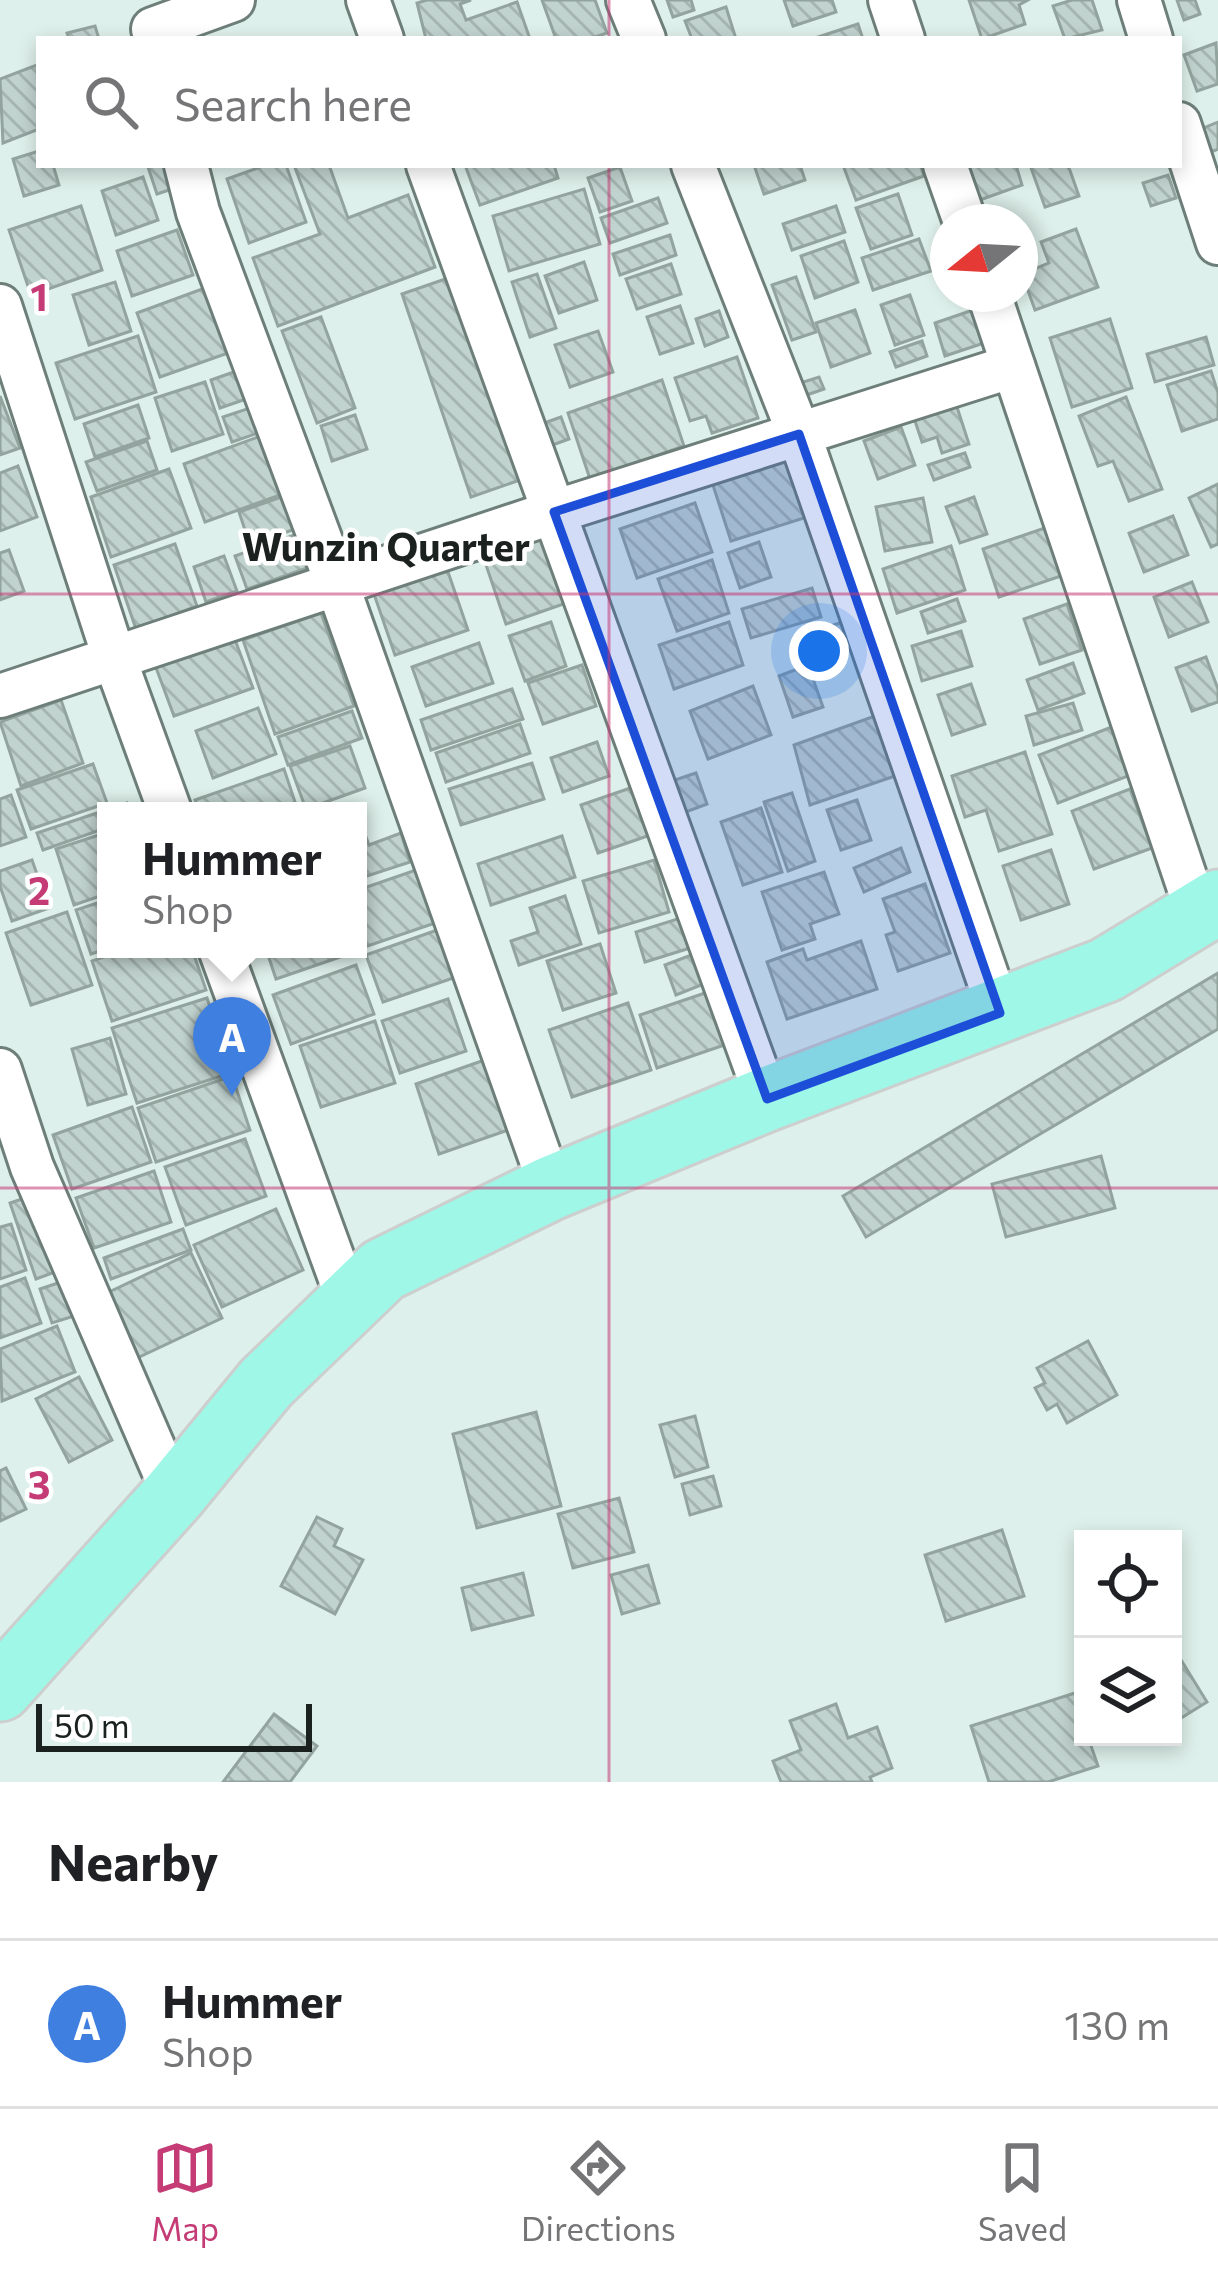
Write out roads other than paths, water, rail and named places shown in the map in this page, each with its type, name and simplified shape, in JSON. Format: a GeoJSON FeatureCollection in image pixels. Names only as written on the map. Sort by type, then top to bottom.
{"type":"FeatureCollection","features":[{"type":"Feature","properties":{"kind":"main road"},"geometry":{"type":"LineString","coordinates":[[6,1668],[174,1495],[266,1383],[383,1270],[551,1188],[767,1099],[1106,970],[1208,908]]}},
{"type":"Feature","properties":{"kind":"street"},"geometry":{"type":"LineString","coordinates":[[149,23],[232,0]]}},
{"type":"Feature","properties":{"kind":"street"},"geometry":{"type":"LineString","coordinates":[[368,0],[381,36]]}},
{"type":"Feature","properties":{"kind":"street"},"geometry":{"type":"LineString","coordinates":[[628,0],[643,36]]}},
{"type":"Feature","properties":{"kind":"street"},"geometry":{"type":"LineString","coordinates":[[890,0],[902,36]]}},
{"type":"Feature","properties":{"kind":"street"},"geometry":{"type":"LineString","coordinates":[[1138,0],[1150,36]]}},
{"type":"Feature","properties":{"kind":"street"},"geometry":{"type":"LineString","coordinates":[[1182,133],[1218,243]]}},
{"type":"Feature","properties":{"kind":"street"},"geometry":{"type":"LineString","coordinates":[[187,168],[198,212],[337,584],[551,1188]]}},
{"type":"Feature","properties":{"kind":"street"},"geometry":{"type":"LineString","coordinates":[[429,168],[767,1099]]}},
{"type":"Feature","properties":{"kind":"street"},"geometry":{"type":"LineString","coordinates":[[694,168],[799,434],[1000,1013]]}},
{"type":"Feature","properties":{"kind":"street"},"geometry":{"type":"LineString","coordinates":[[946,168],[958,204]]}},
{"type":"Feature","properties":{"kind":"street"},"geometry":{"type":"LineString","coordinates":[[0,306],[114,657],[167,802]]}},
{"type":"Feature","properties":{"kind":"street"},"geometry":{"type":"LineString","coordinates":[[995,312],[1208,908]]}},
{"type":"Feature","properties":{"kind":"street"},"geometry":{"type":"LineString","coordinates":[[0,696],[1013,366]]}},
{"type":"Feature","properties":{"kind":"street"},"geometry":{"type":"LineString","coordinates":[[223,958],[348,1300]]}},
{"type":"Feature","properties":{"kind":"street"},"geometry":{"type":"LineString","coordinates":[[0,1070],[32,1167],[174,1495]]}},
{"type":"Feature","properties":{"kind":"place","name":"Hummer"},"geometry":{"type":"Point","coordinates":[232,1096]}},
{"type":"Feature","properties":{"kind":"district","name":"Wunzin Quarter"},"geometry":{"type":"Point","coordinates":[386,547]}}]}
